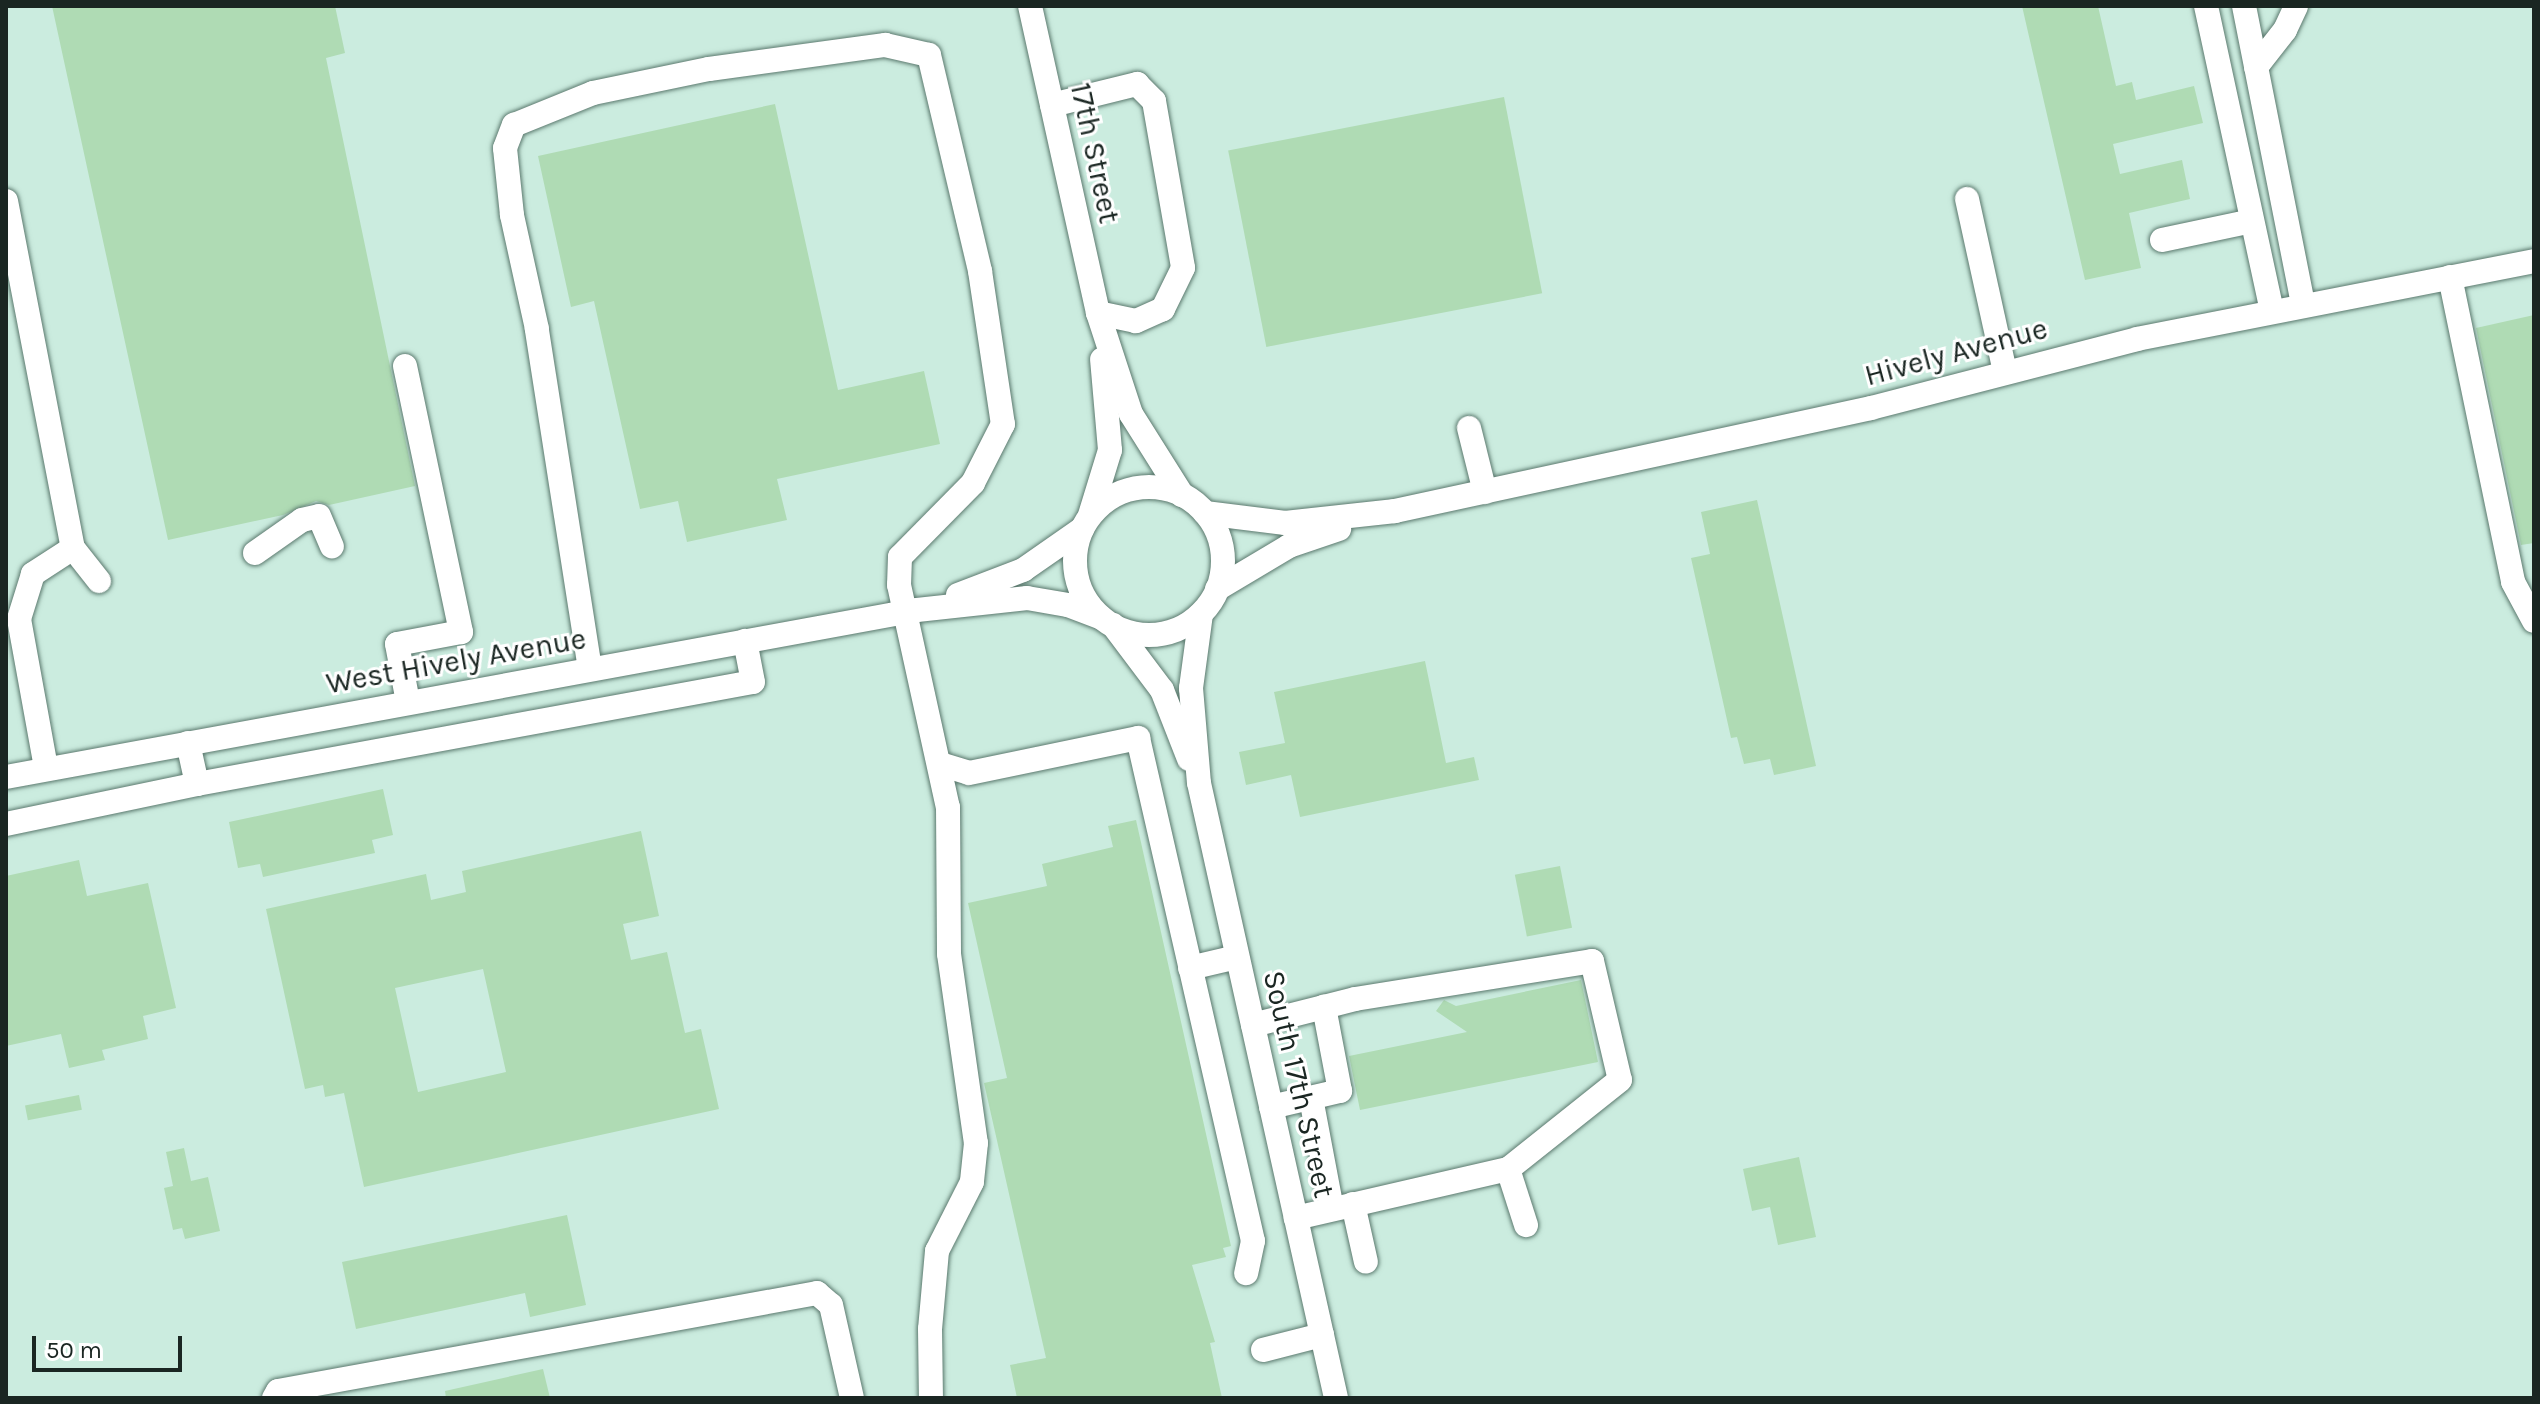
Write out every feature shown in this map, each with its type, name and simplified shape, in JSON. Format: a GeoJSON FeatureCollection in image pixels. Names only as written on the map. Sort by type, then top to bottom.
{"type":"FeatureCollection","features":[{"type":"Feature","properties":{"kind":"street","name":"17th Street"},"geometry":{"type":"LineString","coordinates":[[1030,6],[1098,313],[1131,414],[1182,495]]}},
{"type":"Feature","properties":{"kind":"street"},"geometry":{"type":"LineString","coordinates":[[2206,6],[2272,311]]}},
{"type":"Feature","properties":{"kind":"street"},"geometry":{"type":"LineString","coordinates":[[2244,6],[2303,305]]}},
{"type":"Feature","properties":{"kind":"street"},"geometry":{"type":"LineString","coordinates":[[2256,67],[2285,30],[2296,6]]}},
{"type":"Feature","properties":{"kind":"street"},"geometry":{"type":"LineString","coordinates":[[590,669],[537,329],[512,215],[505,148],[514,125],[593,93],[709,69],[885,45],[929,55],[980,271],[1003,424],[973,483],[900,557],[948,807],[949,954],[976,1143],[972,1182],[937,1251],[930,1329],[931,1398]]}},
{"type":"Feature","properties":{"kind":"street"},"geometry":{"type":"LineString","coordinates":[[1052,105],[1137,84],[1154,101],[1183,268],[1163,309],[1136,321],[1098,313]]}},
{"type":"Feature","properties":{"kind":"street"},"geometry":{"type":"LineString","coordinates":[[1967,199],[2005,372]]}},
{"type":"Feature","properties":{"kind":"street"},"geometry":{"type":"LineString","coordinates":[[6,201],[73,548],[99,581]]}},
{"type":"Feature","properties":{"kind":"street"},"geometry":{"type":"LineString","coordinates":[[2162,240],[2252,221]]}},
{"type":"Feature","properties":{"kind":"street","name":"Hively Avenue"},"geometry":{"type":"LineString","coordinates":[[1205,513],[1285,523],[1395,511],[1871,408],[2005,372],[2272,311],[2534,261]]}},
{"type":"Feature","properties":{"kind":"street"},"geometry":{"type":"LineString","coordinates":[[2450,277],[2513,582],[2534,621]]}},
{"type":"Feature","properties":{"kind":"street","name":"17th Street"},"geometry":{"type":"LineString","coordinates":[[1085,524],[1110,450],[1098,313]]}},
{"type":"Feature","properties":{"kind":"street"},"geometry":{"type":"LineString","coordinates":[[405,366],[461,632],[397,644],[408,702]]}},
{"type":"Feature","properties":{"kind":"street"},"geometry":{"type":"LineString","coordinates":[[1469,428],[1485,492]]}},
{"type":"Feature","properties":{"kind":"street"},"geometry":{"type":"LineString","coordinates":[[911,611],[1013,575],[1129,490],[1155,487],[1182,495],[1205,513],[1221,541],[1217,589],[1201,614],[1191,688],[1199,783]]}},
{"type":"Feature","properties":{"kind":"street","name":"Hively Avenue"},"geometry":{"type":"LineString","coordinates":[[1217,589],[1289,546],[1395,511]]}},
{"type":"Feature","properties":{"kind":"street"},"geometry":{"type":"LineString","coordinates":[[255,553],[302,520],[319,516],[332,546]]}},
{"type":"Feature","properties":{"kind":"street"},"geometry":{"type":"LineString","coordinates":[[1085,524],[1075,555],[1079,584],[1162,690],[1199,783]]}},
{"type":"Feature","properties":{"kind":"street"},"geometry":{"type":"LineString","coordinates":[[46,768],[19,619],[33,574],[73,548]]}},
{"type":"Feature","properties":{"kind":"street"},"geometry":{"type":"LineString","coordinates":[[911,611],[1027,598],[1068,605],[1108,621],[1156,634],[1201,614]]}},
{"type":"Feature","properties":{"kind":"street","name":"West Hively Avenue"},"geometry":{"type":"LineString","coordinates":[[6,777],[911,611]]}},
{"type":"Feature","properties":{"kind":"street"},"geometry":{"type":"LineString","coordinates":[[6,824],[197,784],[753,682],[745,641]]}},
{"type":"Feature","properties":{"kind":"street"},"geometry":{"type":"LineString","coordinates":[[940,764],[969,773],[1138,738],[1253,1241],[1246,1273]]}},
{"type":"Feature","properties":{"kind":"street"},"geometry":{"type":"LineString","coordinates":[[188,743],[197,784]]}},
{"type":"Feature","properties":{"kind":"street","name":"South 17th Street"},"geometry":{"type":"LineString","coordinates":[[1199,783],[1336,1398]]}},
{"type":"Feature","properties":{"kind":"street"},"geometry":{"type":"LineString","coordinates":[[1190,968],[1237,957]]}},
{"type":"Feature","properties":{"kind":"street"},"geometry":{"type":"LineString","coordinates":[[1253,1025],[1324,1007],[1592,961],[1620,1080],[1508,1169],[1296,1218]]}},
{"type":"Feature","properties":{"kind":"street"},"geometry":{"type":"LineString","coordinates":[[1271,1107],[1340,1091],[1324,1007]]}},
{"type":"Feature","properties":{"kind":"street"},"geometry":{"type":"LineString","coordinates":[[1311,1098],[1343,1207],[1366,1262]]}},
{"type":"Feature","properties":{"kind":"street"},"geometry":{"type":"LineString","coordinates":[[1508,1169],[1526,1225]]}},
{"type":"Feature","properties":{"kind":"street"},"geometry":{"type":"LineString","coordinates":[[274,1398],[278,1391],[817,1293],[831,1305],[852,1398]]}},
{"type":"Feature","properties":{"kind":"street"},"geometry":{"type":"LineString","coordinates":[[1263,1350],[1322,1335]]}},
{"type":"Feature","properties":{"kind":"building"},"geometry":{"type":"Polygon","coordinates":[[[52,6],[335,6],[345,53],[326,58],[415,486],[329,505],[316,501],[283,515],[168,540],[52,6]]]}},
{"type":"Feature","properties":{"kind":"building"},"geometry":{"type":"Polygon","coordinates":[[[2022,6],[2098,6],[2116,86],[2132,82],[2136,100],[2194,86],[2203,123],[2113,144],[2120,174],[2182,160],[2190,199],[2129,213],[2141,268],[2085,280],[2022,6]]]}},
{"type":"Feature","properties":{"kind":"building"},"geometry":{"type":"Polygon","coordinates":[[[1504,97],[1542,293],[1266,347],[1228,151],[1504,97]]]}},
{"type":"Feature","properties":{"kind":"building"},"geometry":{"type":"Polygon","coordinates":[[[775,104],[838,390],[924,371],[940,444],[777,479],[787,520],[687,542],[678,501],[640,509],[594,301],[571,307],[538,156],[775,104]]]}},
{"type":"Feature","properties":{"kind":"building"},"geometry":{"type":"Polygon","coordinates":[[[2534,315],[2534,543],[2521,545],[2476,328],[2534,315]]]}},
{"type":"Feature","properties":{"kind":"building"},"geometry":{"type":"Polygon","coordinates":[[[1757,500],[1816,766],[1774,775],[1770,759],[1744,764],[1737,737],[1731,738],[1691,558],[1710,554],[1701,512],[1757,500]]]}},
{"type":"Feature","properties":{"kind":"building"},"geometry":{"type":"Polygon","coordinates":[[[1425,661],[1446,763],[1474,757],[1479,780],[1300,817],[1291,775],[1246,785],[1239,752],[1285,743],[1274,692],[1425,661]]]}},
{"type":"Feature","properties":{"kind":"building"},"geometry":{"type":"Polygon","coordinates":[[[383,789],[393,835],[372,840],[375,853],[263,877],[260,864],[238,868],[229,822],[383,789]]]}},
{"type":"Feature","properties":{"kind":"building"},"geometry":{"type":"Polygon","coordinates":[[[1136,820],[1231,1246],[1223,1248],[1226,1257],[1192,1265],[1215,1342],[1210,1343],[1222,1398],[1017,1398],[1010,1365],[1046,1358],[984,1083],[1007,1078],[968,903],[1047,886],[1042,864],[1113,847],[1108,826],[1136,820]]]}},
{"type":"Feature","properties":{"kind":"building"},"geometry":{"type":"Polygon","coordinates":[[[641,831],[659,916],[623,924],[631,960],[667,952],[685,1033],[701,1029],[719,1109],[364,1187],[344,1093],[325,1097],[323,1085],[305,1089],[266,909],[426,874],[431,900],[466,892],[462,871],[641,831]],[[483,969],[395,988],[418,1092],[506,1072],[483,969]]]}},
{"type":"Feature","properties":{"kind":"building"},"geometry":{"type":"Polygon","coordinates":[[[79,860],[87,896],[148,883],[176,1008],[143,1016],[148,1039],[102,1050],[105,1060],[69,1068],[61,1034],[6,1046],[6,876],[79,860]]]}},
{"type":"Feature","properties":{"kind":"building"},"geometry":{"type":"Polygon","coordinates":[[[1560,866],[1572,928],[1527,937],[1515,875],[1560,866]]]}},
{"type":"Feature","properties":{"kind":"building"},"geometry":{"type":"Polygon","coordinates":[[[1581,980],[1598,1062],[1360,1110],[1349,1056],[1467,1032],[1436,1011],[1444,1000],[1456,1006],[1581,980]]]}},
{"type":"Feature","properties":{"kind":"building"},"geometry":{"type":"Polygon","coordinates":[[[79,1095],[82,1110],[28,1120],[25,1105],[79,1095]]]}},
{"type":"Feature","properties":{"kind":"building"},"geometry":{"type":"Polygon","coordinates":[[[184,1148],[191,1181],[208,1177],[220,1231],[185,1239],[182,1228],[173,1230],[164,1188],[173,1186],[166,1152],[184,1148]]]}},
{"type":"Feature","properties":{"kind":"building"},"geometry":{"type":"Polygon","coordinates":[[[1799,1157],[1816,1237],[1778,1245],[1770,1207],[1752,1211],[1743,1169],[1799,1157]]]}},
{"type":"Feature","properties":{"kind":"building"},"geometry":{"type":"Polygon","coordinates":[[[567,1215],[586,1305],[530,1317],[525,1293],[356,1329],[342,1262],[567,1215]]]}},
{"type":"Feature","properties":{"kind":"building"},"geometry":{"type":"Polygon","coordinates":[[[543,1369],[550,1398],[446,1398],[445,1391],[543,1369]]]}}]}
